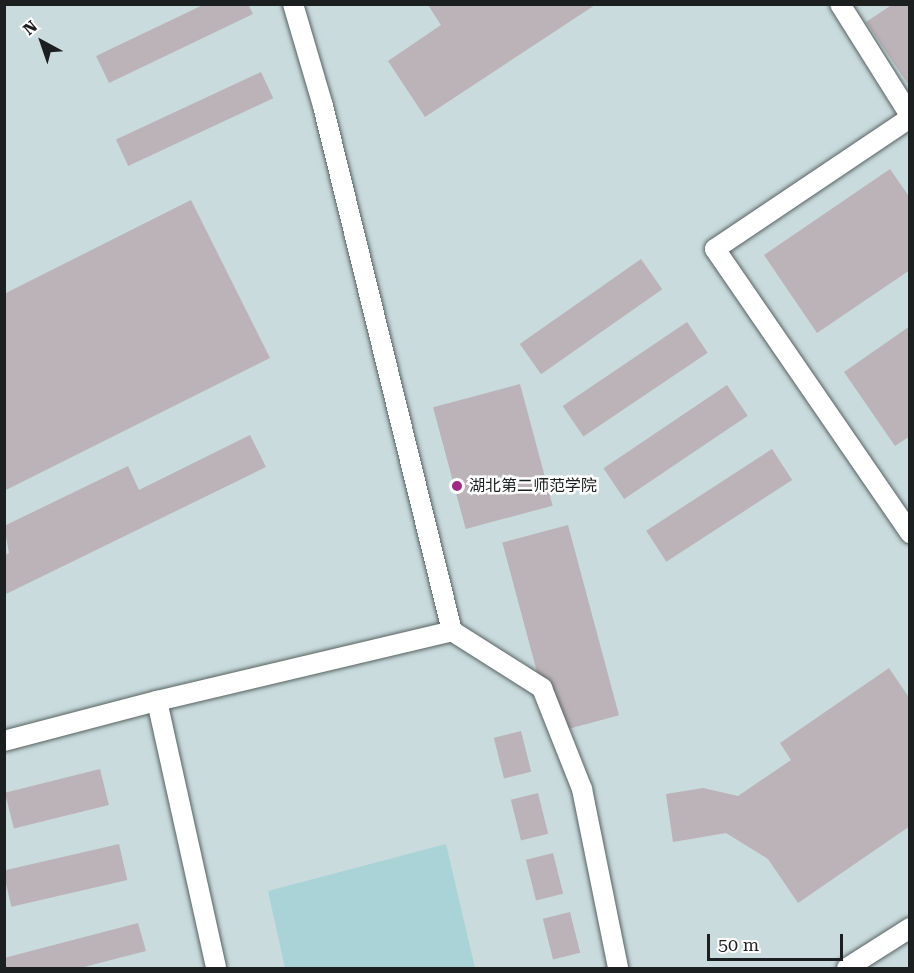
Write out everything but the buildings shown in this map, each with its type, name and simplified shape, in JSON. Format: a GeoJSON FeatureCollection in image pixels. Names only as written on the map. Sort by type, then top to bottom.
{"type":"FeatureCollection","features":[{"type":"Feature","properties":{"kind":"street"},"geometry":{"type":"LineString","coordinates":[[293,4],[323,106],[452,632],[542,688],[582,789],[618,969]]}},
{"type":"Feature","properties":{"kind":"street"},"geometry":{"type":"LineString","coordinates":[[840,4],[909,117],[715,249],[909,533]]}},
{"type":"Feature","properties":{"kind":"street"},"geometry":{"type":"LineString","coordinates":[[4,741],[157,701],[452,632]]}},
{"type":"Feature","properties":{"kind":"street"},"geometry":{"type":"LineString","coordinates":[[157,701],[216,969]]}},
{"type":"Feature","properties":{"kind":"street"},"geometry":{"type":"LineString","coordinates":[[846,969],[909,928]]}},
{"type":"Feature","properties":{"kind":"shaded area","name":"湖北第二师范学院"},"geometry":{"type":"Polygon","coordinates":[[[5,5],[909,5],[909,968],[5,968],[5,5]]]}},
{"type":"Feature","properties":{"kind":"shaded area"},"geometry":{"type":"Polygon","coordinates":[[[446,844],[475,968],[285,968],[268,891],[446,844]]]}},
{"type":"Feature","properties":{"kind":"place","name":"湖北第二师范学院"},"geometry":{"type":"Point","coordinates":[457,486]}}]}
